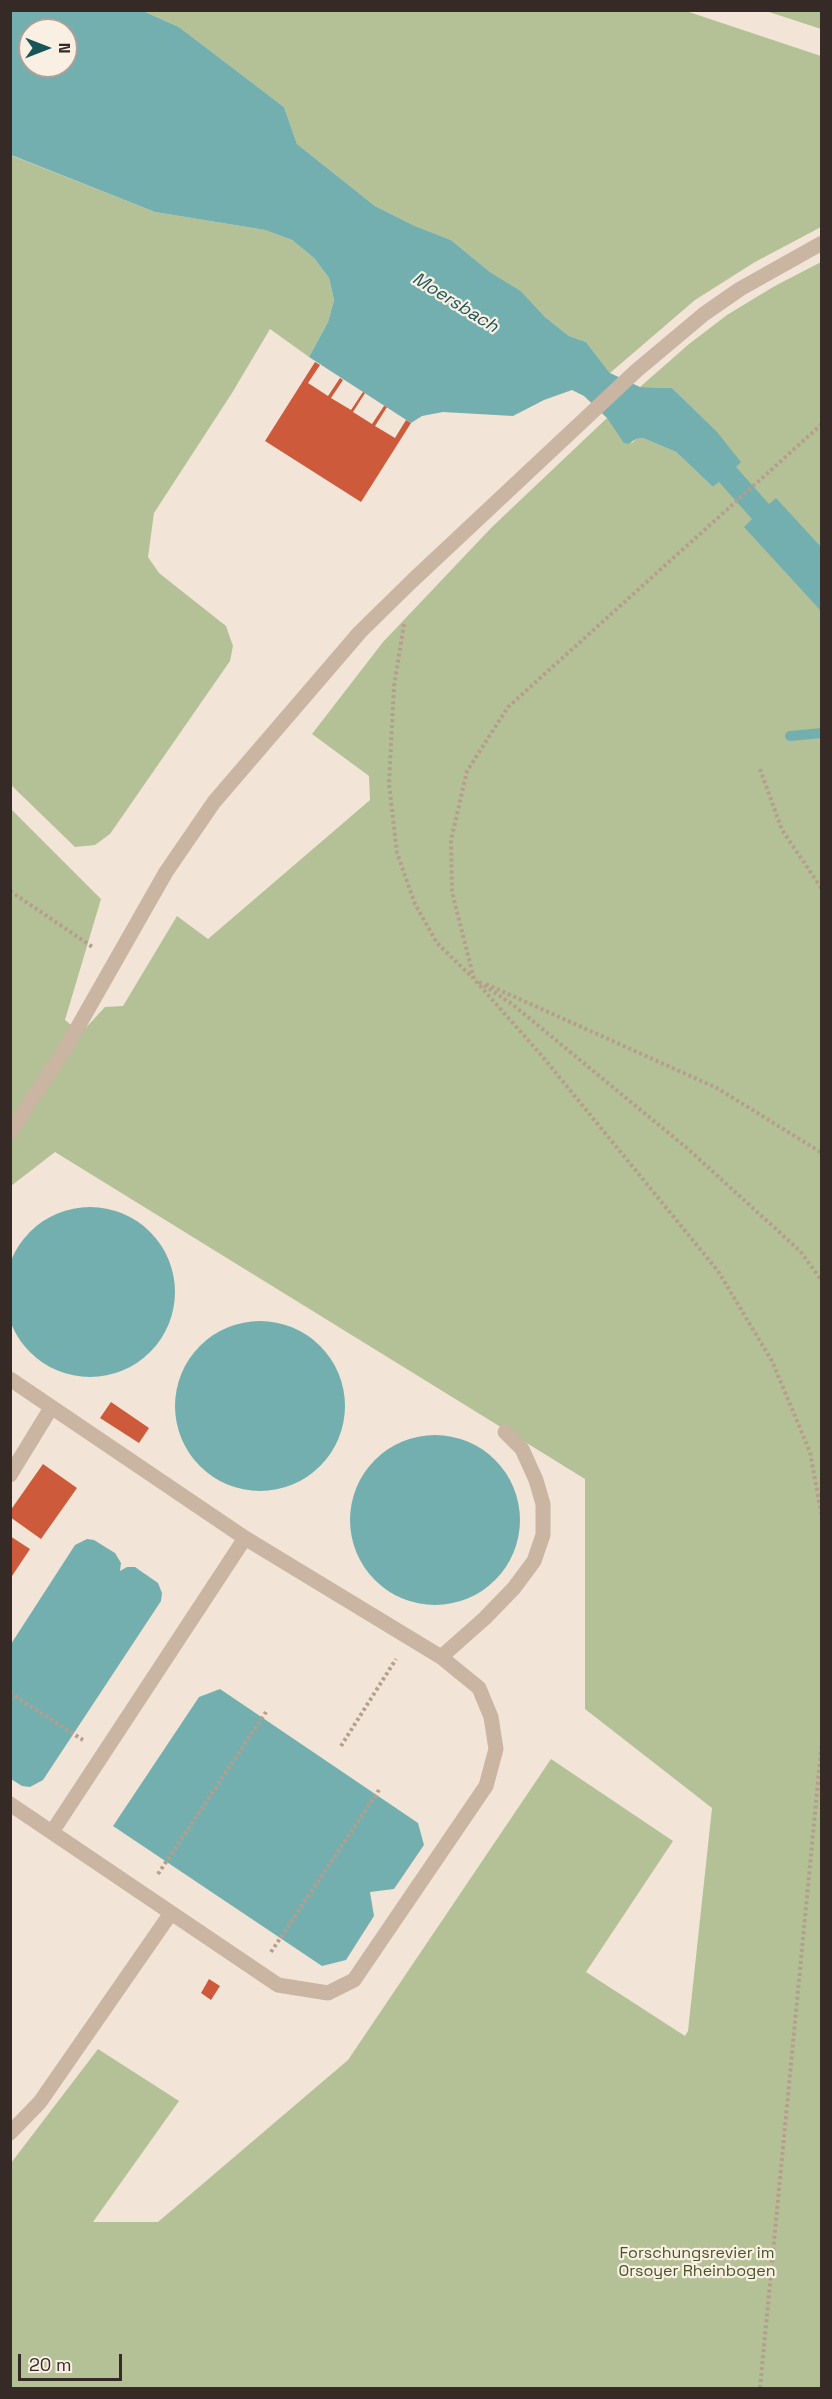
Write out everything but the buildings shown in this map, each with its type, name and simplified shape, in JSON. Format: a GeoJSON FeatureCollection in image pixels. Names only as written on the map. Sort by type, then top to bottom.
{"type":"FeatureCollection","features":[{"type":"Feature","properties":{"kind":"lane"},"geometry":{"type":"LineString","coordinates":[[10,1133],[67,1046],[166,872],[214,802],[360,632],[636,371],[704,314],[740,289],[822,243]]}},
{"type":"Feature","properties":{"kind":"lane"},"geometry":{"type":"LineString","coordinates":[[10,1379],[245,1538],[441,1657],[479,1688],[491,1717],[496,1749],[486,1786],[354,1980],[328,1993],[278,1985],[10,1804]]}},
{"type":"Feature","properties":{"kind":"lane"},"geometry":{"type":"LineString","coordinates":[[10,1475],[51,1408]]}},
{"type":"Feature","properties":{"kind":"lane"},"geometry":{"type":"LineString","coordinates":[[441,1657],[485,1618],[514,1588],[534,1561],[543,1535],[543,1504],[536,1480],[522,1449],[506,1432]]}},
{"type":"Feature","properties":{"kind":"lane"},"geometry":{"type":"LineString","coordinates":[[52,1832],[245,1538]]}},
{"type":"Feature","properties":{"kind":"lane"},"geometry":{"type":"LineString","coordinates":[[10,2133],[40,2102],[171,1912]]}},
{"type":"Feature","properties":{"kind":"path"},"geometry":{"type":"LineString","coordinates":[[822,424],[508,708],[467,771],[451,840],[452,892],[474,979],[512,1004],[688,1149],[800,1251],[822,1281]]}},
{"type":"Feature","properties":{"kind":"path"},"geometry":{"type":"LineString","coordinates":[[412,581],[394,686],[389,784],[397,853],[415,904],[437,943],[474,979],[549,1065],[718,1271],[772,1361],[810,1452],[822,1517]]}},
{"type":"Feature","properties":{"kind":"path"},"geometry":{"type":"LineString","coordinates":[[760,769],[782,830],[822,889]]}},
{"type":"Feature","properties":{"kind":"path"},"geometry":{"type":"LineString","coordinates":[[10,891],[115,962]]}},
{"type":"Feature","properties":{"kind":"path"},"geometry":{"type":"LineString","coordinates":[[474,979],[717,1088],[822,1153]]}},
{"type":"Feature","properties":{"kind":"path"},"geometry":{"type":"LineString","coordinates":[[341,1746],[410,1638]]}},
{"type":"Feature","properties":{"kind":"path"},"geometry":{"type":"LineString","coordinates":[[10,1693],[78,1737]]}},
{"type":"Feature","properties":{"kind":"path"},"geometry":{"type":"LineString","coordinates":[[164,1865],[266,1712]]}},
{"type":"Feature","properties":{"kind":"path"},"geometry":{"type":"LineString","coordinates":[[760,2388],[822,1740]]}},
{"type":"Feature","properties":{"kind":"path"},"geometry":{"type":"LineString","coordinates":[[278,1942],[379,1790]]}},
{"type":"Feature","properties":{"kind":"green space"},"geometry":{"type":"Polygon","coordinates":[[[143,11],[686,11],[821,56],[821,227],[755,262],[695,300],[610,373],[586,342],[569,336],[545,317],[521,291],[490,272],[451,240],[415,226],[375,206],[297,144],[284,107],[179,27],[143,11]]]}},
{"type":"Feature","properties":{"kind":"green space"},"geometry":{"type":"Polygon","coordinates":[[[766,11],[821,11],[821,29],[766,11]]]}},
{"type":"Feature","properties":{"kind":"green space"},"geometry":{"type":"Polygon","coordinates":[[[10,155],[155,212],[265,230],[292,240],[314,258],[329,278],[334,300],[328,322],[309,357],[270,329],[232,393],[154,513],[148,557],[159,573],[226,626],[233,646],[230,661],[110,834],[95,845],[75,847],[11,785],[10,155]]]}},
{"type":"Feature","properties":{"kind":"green space","name":"Forschungsrevier im Orsoyer Rheinbogen"},"geometry":{"type":"Polygon","coordinates":[[[821,262],[821,2388],[11,2388],[11,2163],[98,2049],[179,2101],[93,2222],[158,2222],[348,2060],[551,1759],[673,1841],[586,1972],[685,2036],[688,2031],[712,1808],[585,1709],[585,1479],[55,1152],[11,1186],[11,809],[101,899],[65,1020],[81,1033],[105,1007],[123,1006],[177,916],[208,939],[370,800],[369,776],[312,734],[383,642],[492,527],[607,418],[632,443],[636,439],[643,438],[676,452],[713,487],[740,462],[716,432],[672,388],[640,387],[689,344],[727,315],[821,262]]]}},
{"type":"Feature","properties":{"kind":"water","name":"Moersbach"},"geometry":{"type":"Polygon","coordinates":[[[10,11],[143,11],[179,27],[284,107],[297,144],[375,206],[415,226],[451,240],[490,272],[521,291],[545,317],[569,336],[586,342],[610,373],[640,387],[672,388],[717,432],[741,462],[736,467],[769,504],[776,498],[821,547],[821,611],[744,527],[752,519],[719,482],[713,487],[676,452],[643,438],[628,444],[624,443],[607,418],[584,396],[572,390],[544,400],[513,416],[443,412],[422,416],[411,423],[309,357],[328,322],[334,300],[329,278],[314,258],[292,240],[265,230],[155,212],[11,155],[10,11]]]}},
{"type":"Feature","properties":{"kind":"water"},"geometry":{"type":"Polygon","coordinates":[[[90,1207],[122,1214],[137,1221],[150,1232],[161,1245],[168,1260],[175,1292],[168,1324],[161,1339],[150,1352],[137,1363],[122,1370],[90,1377],[58,1370],[43,1363],[30,1352],[19,1339],[12,1324],[5,1292],[12,1260],[19,1245],[30,1232],[43,1221],[58,1214],[90,1207]]]}},
{"type":"Feature","properties":{"kind":"water"},"geometry":{"type":"Polygon","coordinates":[[[260,1321],[277,1322],[293,1327],[320,1346],[339,1373],[344,1389],[344,1423],[339,1439],[320,1466],[293,1485],[277,1490],[260,1491],[243,1490],[227,1485],[200,1466],[181,1439],[176,1423],[175,1406],[176,1389],[181,1373],[200,1346],[227,1327],[243,1322],[260,1321]]]}},
{"type":"Feature","properties":{"kind":"water"},"geometry":{"type":"Polygon","coordinates":[[[435,1435],[452,1436],[468,1441],[495,1460],[514,1487],[519,1503],[519,1537],[514,1553],[495,1580],[468,1599],[452,1604],[435,1605],[418,1604],[402,1599],[375,1580],[356,1553],[351,1537],[350,1520],[351,1503],[356,1487],[375,1460],[402,1441],[418,1436],[435,1435]]]}},
{"type":"Feature","properties":{"kind":"water"},"geometry":{"type":"Polygon","coordinates":[[[87,1539],[94,1540],[115,1553],[121,1563],[120,1571],[127,1567],[135,1567],[158,1583],[162,1593],[161,1601],[43,1780],[30,1787],[22,1786],[11,1779],[11,1644],[75,1545],[87,1539]]]}},
{"type":"Feature","properties":{"kind":"water"},"geometry":{"type":"Polygon","coordinates":[[[220,1689],[418,1823],[424,1845],[394,1889],[370,1892],[374,1916],[346,1960],[322,1966],[113,1826],[199,1697],[220,1689]]]}},
{"type":"Feature","properties":{"kind":"waterway"},"geometry":{"type":"LineString","coordinates":[[790,736],[822,733]]}}]}
